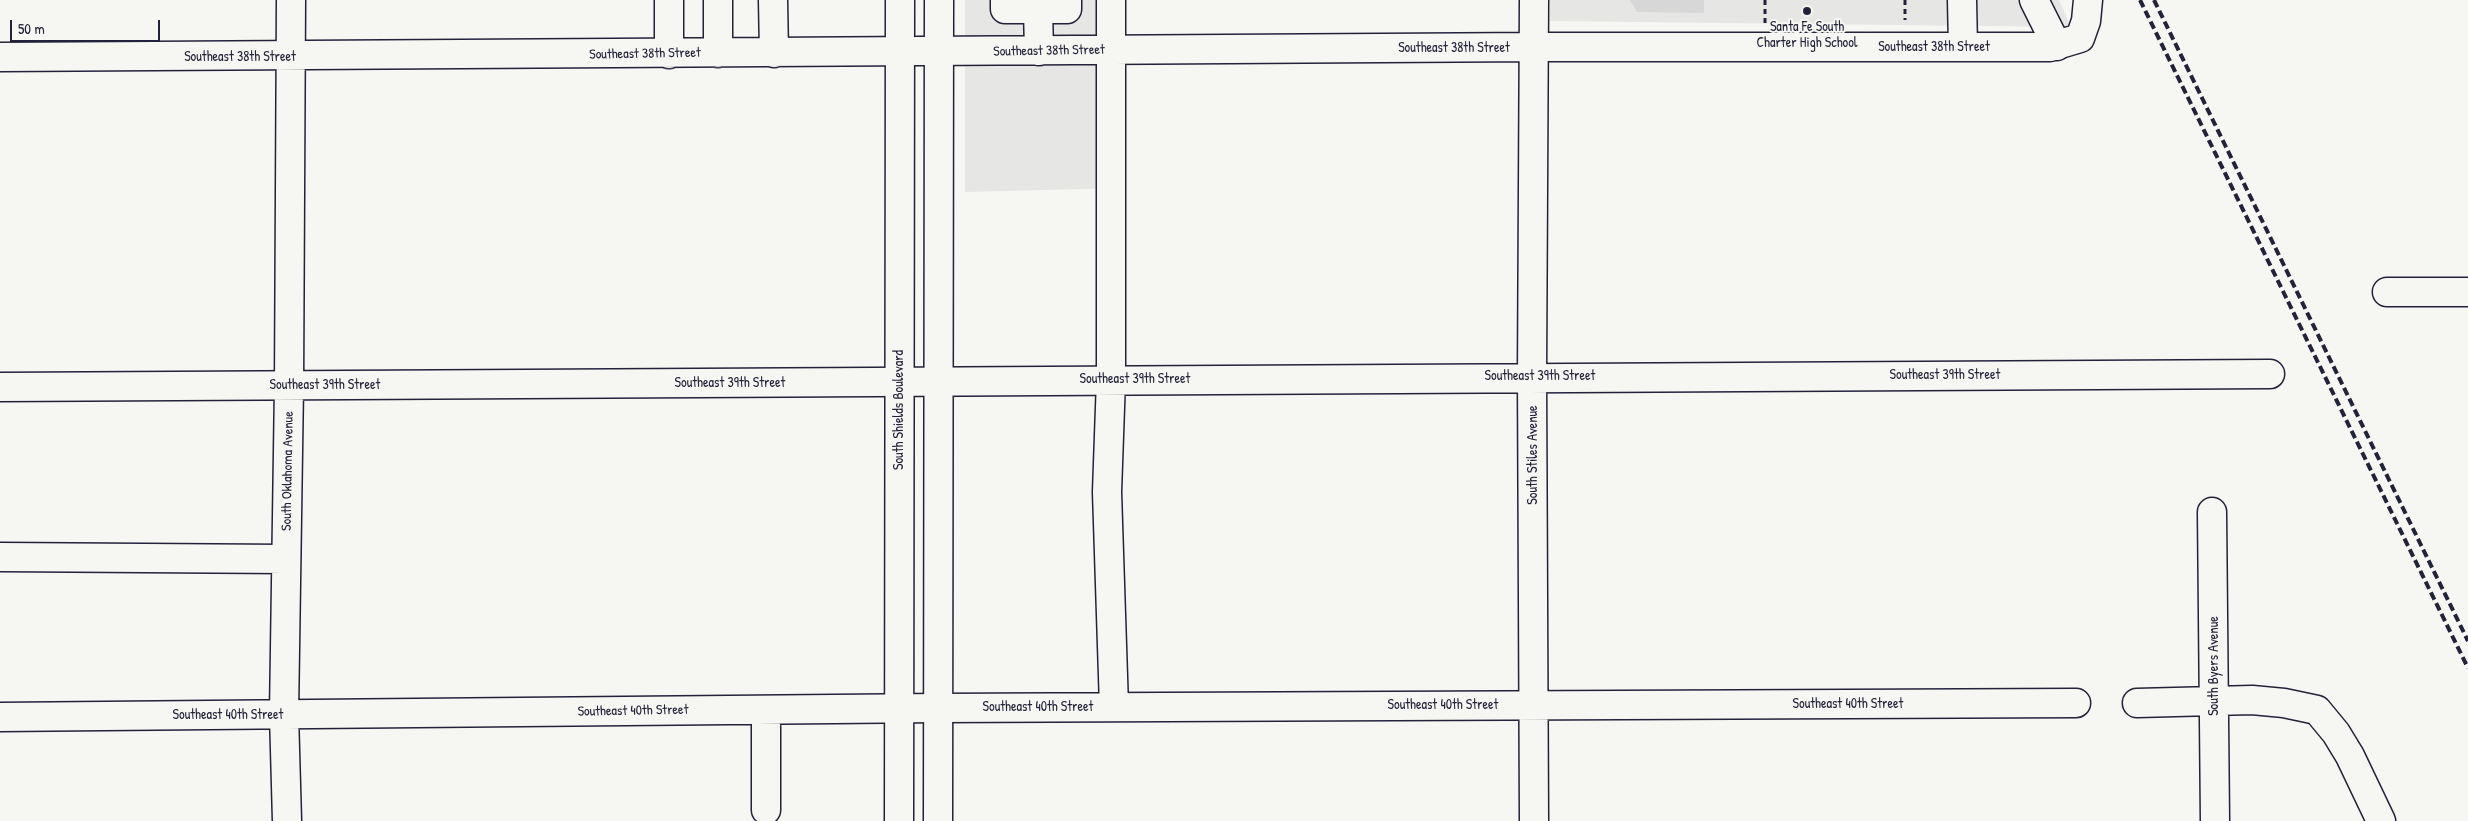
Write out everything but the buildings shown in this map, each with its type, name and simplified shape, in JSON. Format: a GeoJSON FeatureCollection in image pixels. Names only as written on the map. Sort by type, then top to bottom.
{"type":"FeatureCollection","features":[{"type":"Feature","properties":{"kind":"street","name":"South Oklahoma Avenue"},"geometry":{"type":"LineString","coordinates":[[287,821],[284,714],[289,386],[290,0]]}},
{"type":"Feature","properties":{"kind":"street"},"geometry":{"type":"LineString","coordinates":[[668,0],[669,54]]}},
{"type":"Feature","properties":{"kind":"street"},"geometry":{"type":"LineString","coordinates":[[718,0],[718,53]]}},
{"type":"Feature","properties":{"kind":"street"},"geometry":{"type":"LineString","coordinates":[[773,0],[774,52]]}},
{"type":"Feature","properties":{"kind":"street","name":"South Shields Boulevard"},"geometry":{"type":"LineString","coordinates":[[899,821],[900,0]]}},
{"type":"Feature","properties":{"kind":"street"},"geometry":{"type":"LineString","coordinates":[[938,821],[940,0]]}},
{"type":"Feature","properties":{"kind":"street"},"geometry":{"type":"LineString","coordinates":[[1005,0],[1005,9],[1067,9],[1067,0]]}},
{"type":"Feature","properties":{"kind":"street"},"geometry":{"type":"LineString","coordinates":[[1111,0],[1111,379],[1107,492],[1114,707]]}},
{"type":"Feature","properties":{"kind":"street","name":"South Stiles Avenue"},"geometry":{"type":"LineString","coordinates":[[1534,0],[1532,376],[1535,705],[1534,821]]}},
{"type":"Feature","properties":{"kind":"street"},"geometry":{"type":"LineString","coordinates":[[1962,0],[1963,47]]}},
{"type":"Feature","properties":{"kind":"street"},"geometry":{"type":"LineString","coordinates":[[2034,0],[2057,46]]}},
{"type":"Feature","properties":{"kind":"street"},"geometry":{"type":"LineString","coordinates":[[1038,9],[1039,51]]}},
{"type":"Feature","properties":{"kind":"street","name":"Southeast 38th Street"},"geometry":{"type":"LineString","coordinates":[[0,57],[1535,47],[2057,46],[2080,38],[2087,11]]}},
{"type":"Feature","properties":{"kind":"street"},"geometry":{"type":"LineString","coordinates":[[2387,292],[2468,292]]}},
{"type":"Feature","properties":{"kind":"street","name":"Southeast 39th Street"},"geometry":{"type":"LineString","coordinates":[[0,387],[1532,376],[2270,374]]}},
{"type":"Feature","properties":{"kind":"street","name":"South Byers Avenue"},"geometry":{"type":"LineString","coordinates":[[2212,512],[2215,821]]}},
{"type":"Feature","properties":{"kind":"street"},"geometry":{"type":"LineString","coordinates":[[0,556],[286,559]]}},
{"type":"Feature","properties":{"kind":"street"},"geometry":{"type":"LineString","coordinates":[[2137,703],[2214,703],[2252,700],[2284,703],[2317,710],[2350,756],[2381,821]]}},
{"type":"Feature","properties":{"kind":"street","name":"Southeast 40th Street"},"geometry":{"type":"LineString","coordinates":[[0,717],[938,708],[2076,703]]}},
{"type":"Feature","properties":{"kind":"street"},"geometry":{"type":"LineString","coordinates":[[766,710],[766,810]]}},
{"type":"Feature","properties":{"kind":"path"},"geometry":{"type":"LineString","coordinates":[[1765,0],[1765,31]]}},
{"type":"Feature","properties":{"kind":"path"},"geometry":{"type":"LineString","coordinates":[[1905,0],[1905,20]]}},
{"type":"Feature","properties":{"kind":"shaded area"},"geometry":{"type":"Polygon","coordinates":[[[965,0],[1123,0],[1124,188],[965,192],[965,0]]]}},
{"type":"Feature","properties":{"kind":"shaded area","name":"Santa Fe South Charter High School"},"geometry":{"type":"Polygon","coordinates":[[[1550,0],[2059,0],[2071,27],[1550,21],[1550,0]]]}},
{"type":"Feature","properties":{"kind":"shaded area"},"geometry":{"type":"Polygon","coordinates":[[[1630,0],[1704,0],[1704,13],[1637,12],[1630,0]]]}},
{"type":"Feature","properties":{"kind":"railway"},"geometry":{"type":"LineString","coordinates":[[2140,0],[2468,668]]}},
{"type":"Feature","properties":{"kind":"railway"},"geometry":{"type":"LineString","coordinates":[[2154,0],[2468,641]]}},
{"type":"Feature","properties":{"kind":"place","name":"Santa Fe South Charter High School"},"geometry":{"type":"Point","coordinates":[1807,11]}}]}
